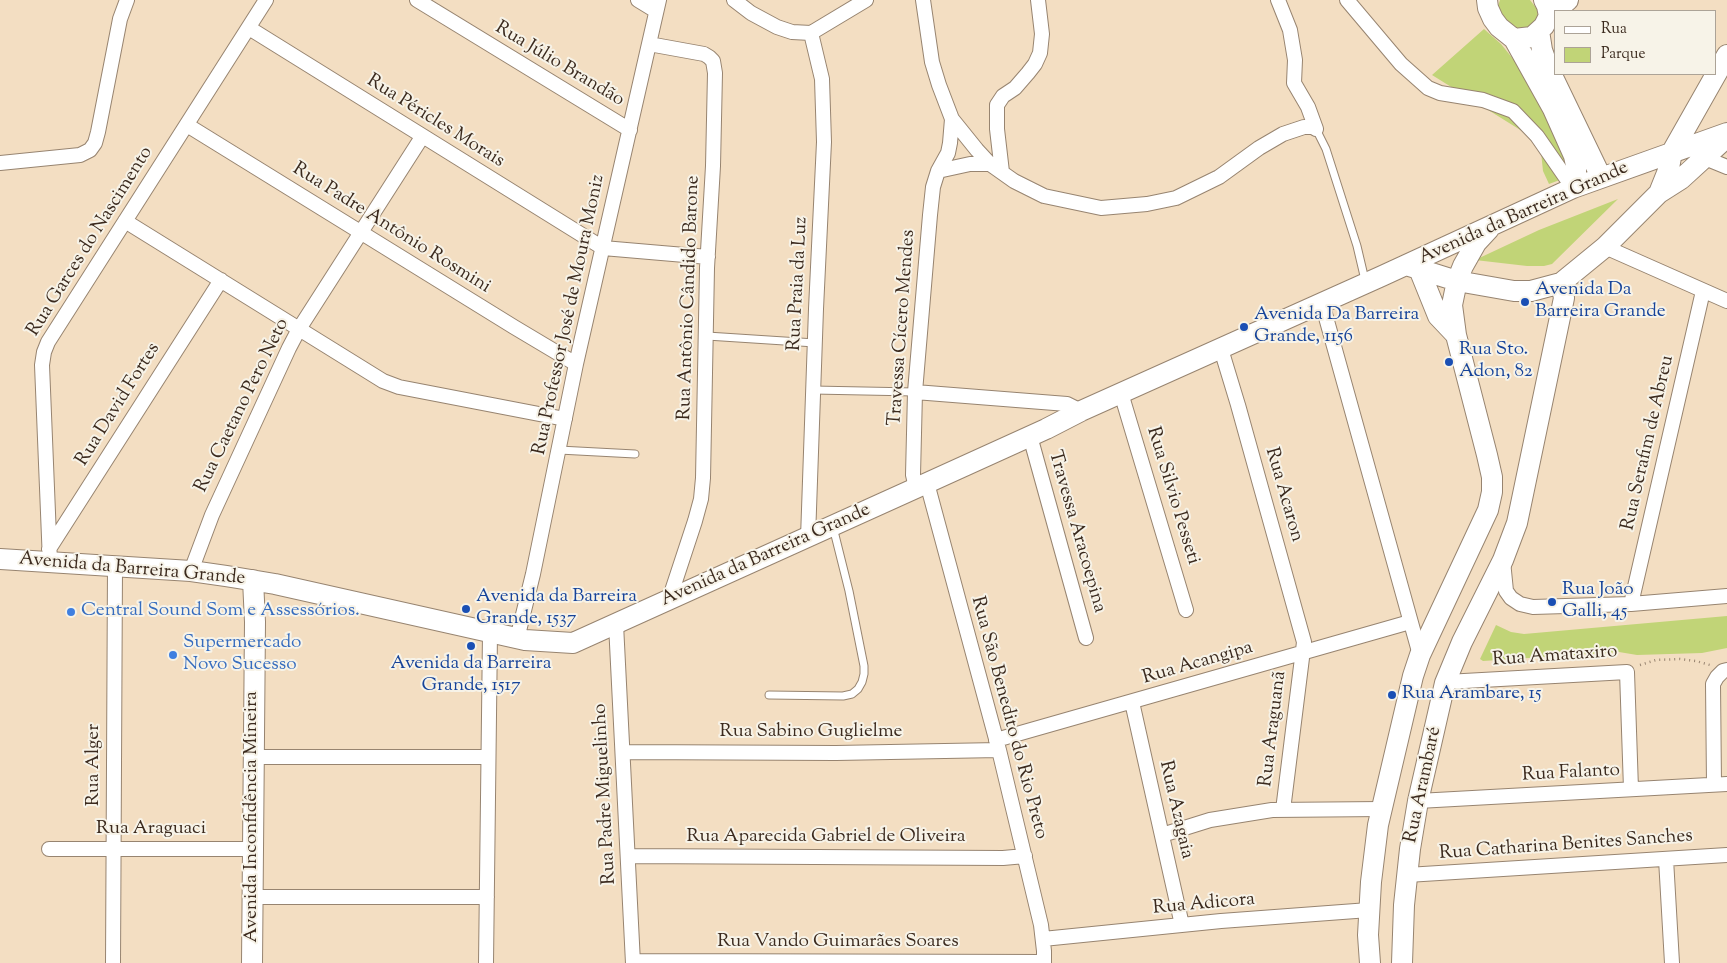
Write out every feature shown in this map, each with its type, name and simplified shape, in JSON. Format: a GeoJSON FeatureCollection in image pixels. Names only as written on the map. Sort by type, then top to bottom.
{"type":"FeatureCollection","features":[{"type":"Feature","properties":{"kind":"main road"},"geometry":{"type":"LineString","coordinates":[[1470,0],[1490,10],[1499,27],[1514,39],[1553,109],[1574,156],[1576,176],[1573,188]]}},
{"type":"Feature","properties":{"kind":"main road"},"geometry":{"type":"LineString","coordinates":[[1514,39],[1532,37],[1544,16],[1568,0]]}},
{"type":"Feature","properties":{"kind":"main road"},"geometry":{"type":"LineString","coordinates":[[1544,16],[1542,50],[1548,67],[1601,177]]}},
{"type":"Feature","properties":{"kind":"main road"},"geometry":{"type":"LineString","coordinates":[[1717,73],[1727,55]]}},
{"type":"Feature","properties":{"kind":"main road"},"geometry":{"type":"LineString","coordinates":[[1659,193],[1669,168],[1672,152],[1716,75]]}},
{"type":"Feature","properties":{"kind":"main road","name":"Avenida da Barreira Grande"},"geometry":{"type":"LineString","coordinates":[[0,559],[49,556],[115,567],[191,571],[253,580],[517,639],[573,643],[808,538],[1081,411],[1366,283],[1412,267],[1496,223],[1573,188],[1727,133]]}},
{"type":"Feature","properties":{"kind":"main road","name":"Avenida da Barreira Grande"},"geometry":{"type":"LineString","coordinates":[[1412,267],[1456,281],[1514,291],[1531,290],[1561,283],[1605,248],[1659,193],[1681,178],[1727,137]]}},
{"type":"Feature","properties":{"kind":"main road","name":"Rua Arambaré"},"geometry":{"type":"LineString","coordinates":[[1370,963],[1368,935],[1370,882],[1378,825],[1393,754],[1413,676],[1420,654],[1488,510],[1492,492],[1492,477],[1456,335],[1452,305],[1456,281],[1463,266],[1476,243],[1496,223]]}},
{"type":"Feature","properties":{"kind":"main road"},"geometry":{"type":"LineString","coordinates":[[1412,267],[1438,316],[1456,335]]}},
{"type":"Feature","properties":{"kind":"main road","name":"Rua Arambaré"},"geometry":{"type":"LineString","coordinates":[[1402,963],[1407,875],[1418,801],[1446,682],[1462,642],[1503,560],[1517,523],[1564,298],[1561,283]]}},
{"type":"Feature","properties":{"kind":"main road","name":"Avenida Inconfidência Mineira"},"geometry":{"type":"LineString","coordinates":[[252,963],[255,622],[253,580]]}},
{"type":"Feature","properties":{"kind":"street"},"geometry":{"type":"LineString","coordinates":[[0,163],[80,155],[90,150],[95,143],[120,19],[127,0]]}},
{"type":"Feature","properties":{"kind":"street","name":"Rua Garces do Nascimento"},"geometry":{"type":"LineString","coordinates":[[49,556],[42,365],[44,352],[48,342],[266,0]]}},
{"type":"Feature","properties":{"kind":"street","name":"Rua Júlio Brandão"},"geometry":{"type":"LineString","coordinates":[[417,0],[630,130]]}},
{"type":"Feature","properties":{"kind":"street"},"geometry":{"type":"LineString","coordinates":[[638,0],[658,6]]}},
{"type":"Feature","properties":{"kind":"street"},"geometry":{"type":"LineString","coordinates":[[734,0],[777,26],[792,32],[811,33],[866,0]]}},
{"type":"Feature","properties":{"kind":"street"},"geometry":{"type":"LineString","coordinates":[[923,0],[932,62],[952,119],[990,164],[1014,181],[1044,196],[1101,208],[1120,208],[1176,198],[1219,177],[1259,148],[1283,134],[1304,127],[1316,129]]}},
{"type":"Feature","properties":{"kind":"street"},"geometry":{"type":"LineString","coordinates":[[1002,172],[996,129],[997,106],[1003,96],[1015,88],[1035,64],[1040,53],[1042,34],[1038,0]]}},
{"type":"Feature","properties":{"kind":"street"},"geometry":{"type":"LineString","coordinates":[[1278,0],[1290,30],[1295,60],[1294,83],[1308,107],[1316,129]]}},
{"type":"Feature","properties":{"kind":"street"},"geometry":{"type":"LineString","coordinates":[[1346,0],[1401,64],[1428,88],[1440,93],[1483,100],[1512,111],[1537,136],[1573,188]]}},
{"type":"Feature","properties":{"kind":"street","name":"Rua Professor José de Moura Moniz"},"geometry":{"type":"LineString","coordinates":[[517,639],[535,564],[576,364],[658,6]]}},
{"type":"Feature","properties":{"kind":"street","name":"Rua Péricles Morais"},"geometry":{"type":"LineString","coordinates":[[249,28],[603,248]]}},
{"type":"Feature","properties":{"kind":"street","name":"Rua Praia da Luz"},"geometry":{"type":"LineString","coordinates":[[808,538],[824,142],[822,79],[811,33]]}},
{"type":"Feature","properties":{"kind":"street","name":"Rua Antônio Cândido Barone"},"geometry":{"type":"LineString","coordinates":[[649,44],[709,56],[713,61],[715,73],[713,166],[708,258],[703,478],[701,499],[695,522],[669,600]]}},
{"type":"Feature","properties":{"kind":"street","name":"Travessa Cícero Mendes"},"geometry":{"type":"LineString","coordinates":[[922,486],[913,475],[915,392],[930,215],[938,171],[948,153],[952,119]]}},
{"type":"Feature","properties":{"kind":"street","name":"Rua Padre Antônio Rosmini"},"geometry":{"type":"LineString","coordinates":[[187,125],[576,364]]}},
{"type":"Feature","properties":{"kind":"street","name":"Rua Caetano Pero Neto"},"geometry":{"type":"LineString","coordinates":[[191,571],[212,516],[299,329],[422,137]]}},
{"type":"Feature","properties":{"kind":"street"},"geometry":{"type":"LineString","coordinates":[[1705,158],[1727,167]]}},
{"type":"Feature","properties":{"kind":"street"},"geometry":{"type":"LineString","coordinates":[[938,171],[970,164],[990,164]]}},
{"type":"Feature","properties":{"kind":"street"},"geometry":{"type":"LineString","coordinates":[[125,221],[383,381],[399,387],[565,418]]}},
{"type":"Feature","properties":{"kind":"street"},"geometry":{"type":"LineString","coordinates":[[603,248],[708,258]]}},
{"type":"Feature","properties":{"kind":"street"},"geometry":{"type":"LineString","coordinates":[[1605,248],[1727,301]]}},
{"type":"Feature","properties":{"kind":"street","name":"Rua David Fortes"},"geometry":{"type":"LineString","coordinates":[[49,556],[221,280]]}},
{"type":"Feature","properties":{"kind":"street","name":"Rua Serafim de Abreu"},"geometry":{"type":"LineString","coordinates":[[1631,604],[1703,291]]}},
{"type":"Feature","properties":{"kind":"street"},"geometry":{"type":"LineString","coordinates":[[1322,303],[1420,654]]}},
{"type":"Feature","properties":{"kind":"street","name":"Rua Acaron"},"geometry":{"type":"LineString","coordinates":[[1221,349],[1302,633],[1303,653]]}},
{"type":"Feature","properties":{"kind":"street"},"geometry":{"type":"LineString","coordinates":[[915,392],[1067,404],[1081,411]]}},
{"type":"Feature","properties":{"kind":"street","name":"Rua Silvio Pesseti"},"geometry":{"type":"LineString","coordinates":[[1121,393],[1186,610]]}},
{"type":"Feature","properties":{"kind":"street","name":"Travessa Aracoepina"},"geometry":{"type":"LineString","coordinates":[[1030,436],[1086,638]]}},
{"type":"Feature","properties":{"kind":"street","name":"Rua São Benedito do Rio Preto"},"geometry":{"type":"LineString","coordinates":[[922,486],[998,745],[1043,939],[1044,962]]}},
{"type":"Feature","properties":{"kind":"street"},"geometry":{"type":"LineString","coordinates":[[1503,560],[1506,591],[1511,598],[1520,604],[1533,607],[1631,604],[1727,596]]}},
{"type":"Feature","properties":{"kind":"street","name":"Rua Alger"},"geometry":{"type":"LineString","coordinates":[[113,963],[115,567]]}},
{"type":"Feature","properties":{"kind":"street","name":"Rua Acangipa"},"geometry":{"type":"LineString","coordinates":[[998,745],[1132,702],[1410,622]]}},
{"type":"Feature","properties":{"kind":"street","name":"Rua Padre Miguelinho"},"geometry":{"type":"LineString","coordinates":[[616,624],[633,962]]}},
{"type":"Feature","properties":{"kind":"street"},"geometry":{"type":"LineString","coordinates":[[486,963],[490,633]]}},
{"type":"Feature","properties":{"kind":"street","name":"Rua Araguanã"},"geometry":{"type":"LineString","coordinates":[[1283,810],[1303,653]]}},
{"type":"Feature","properties":{"kind":"street"},"geometry":{"type":"LineString","coordinates":[[1721,784],[1713,684],[1725,670]]}},
{"type":"Feature","properties":{"kind":"street"},"geometry":{"type":"LineString","coordinates":[[1627,672],[1631,789]]}},
{"type":"Feature","properties":{"kind":"street","name":"Rua Amataxiro"},"geometry":{"type":"LineString","coordinates":[[1446,682],[1627,672]]}},
{"type":"Feature","properties":{"kind":"street","name":"Rua Azagaia"},"geometry":{"type":"LineString","coordinates":[[1132,702],[1182,925]]}},
{"type":"Feature","properties":{"kind":"street","name":"Rua Sabino Guglielme"},"geometry":{"type":"LineString","coordinates":[[623,752],[836,753],[998,745]]}},
{"type":"Feature","properties":{"kind":"street"},"geometry":{"type":"LineString","coordinates":[[253,757],[487,757]]}},
{"type":"Feature","properties":{"kind":"street","name":"Rua Falanto"},"geometry":{"type":"LineString","coordinates":[[1418,801],[1721,784]]}},
{"type":"Feature","properties":{"kind":"street"},"geometry":{"type":"LineString","coordinates":[[1162,835],[1218,819],[1283,810],[1382,809]]}},
{"type":"Feature","properties":{"kind":"street","name":"Rua Araguaci"},"geometry":{"type":"LineString","coordinates":[[49,849],[253,849]]}},
{"type":"Feature","properties":{"kind":"street","name":"Rua Catharina Benites Sanches"},"geometry":{"type":"LineString","coordinates":[[1407,875],[1727,855]]}},
{"type":"Feature","properties":{"kind":"street","name":"Rua Aparecida Gabriel de Oliveira"},"geometry":{"type":"LineString","coordinates":[[628,856],[1003,858],[1025,856]]}},
{"type":"Feature","properties":{"kind":"street"},"geometry":{"type":"LineString","coordinates":[[1666,858],[1672,963]]}},
{"type":"Feature","properties":{"kind":"street"},"geometry":{"type":"LineString","coordinates":[[253,897],[486,897]]}},
{"type":"Feature","properties":{"kind":"street","name":"Rua Adicora"},"geometry":{"type":"LineString","coordinates":[[1043,939],[1182,925],[1369,910]]}},
{"type":"Feature","properties":{"kind":"street","name":"Rua Vando Guimarães Soares"},"geometry":{"type":"LineString","coordinates":[[633,962],[1044,962]]}},
{"type":"Feature","properties":{"kind":"lane"},"geometry":{"type":"LineString","coordinates":[[1316,129],[1326,149],[1366,283]]}},
{"type":"Feature","properties":{"kind":"lane"},"geometry":{"type":"LineString","coordinates":[[707,336],[815,343]]}},
{"type":"Feature","properties":{"kind":"lane"},"geometry":{"type":"LineString","coordinates":[[813,390],[915,392]]}},
{"type":"Feature","properties":{"kind":"lane"},"geometry":{"type":"LineString","coordinates":[[559,450],[635,454]]}},
{"type":"Feature","properties":{"kind":"lane"},"geometry":{"type":"LineString","coordinates":[[769,695],[843,696],[852,694],[862,682],[864,674],[863,659],[833,526]]}},
{"type":"Feature","properties":{"kind":"path","name":"Rua Amataxiro"},"geometry":{"type":"LineString","coordinates":[[1627,672],[1644,663],[1656,660],[1680,659],[1696,660],[1725,670]]}},
{"type":"Feature","properties":{"kind":"green space"},"geometry":{"type":"Polygon","coordinates":[[[1500,0],[1530,0],[1537,9],[1538,15],[1535,22],[1529,28],[1520,30],[1503,17],[1498,6],[1500,0]]]}},
{"type":"Feature","properties":{"kind":"green space"},"geometry":{"type":"Polygon","coordinates":[[[1484,29],[1501,44],[1522,70],[1551,125],[1570,171],[1565,178],[1549,184],[1543,171],[1541,152],[1530,136],[1432,75],[1484,29]]]}},
{"type":"Feature","properties":{"kind":"green space"},"geometry":{"type":"Polygon","coordinates":[[[1618,199],[1552,264],[1527,266],[1475,260],[1539,230],[1618,199]]]}},
{"type":"Feature","properties":{"kind":"green space"},"geometry":{"type":"Polygon","coordinates":[[[1727,616],[1727,648],[1702,653],[1637,655],[1619,652],[1483,661],[1480,659],[1496,625],[1511,632],[1524,634],[1727,616]]]}},
{"type":"Feature","properties":{"kind":"place","name":"Avenida Da Barreira Grande"},"geometry":{"type":"Point","coordinates":[1525,302]}},
{"type":"Feature","properties":{"kind":"place","name":"Avenida Da Barreira Grande, 1156"},"geometry":{"type":"Point","coordinates":[1244,327]}},
{"type":"Feature","properties":{"kind":"place","name":"Rua Sto. Adon, 82"},"geometry":{"type":"Point","coordinates":[1449,362]}},
{"type":"Feature","properties":{"kind":"place","name":"Rua João Galli, 45"},"geometry":{"type":"Point","coordinates":[1552,602]}},
{"type":"Feature","properties":{"kind":"place","name":"Avenida da Barreira Grande, 1537"},"geometry":{"type":"Point","coordinates":[466,609]}},
{"type":"Feature","properties":{"kind":"place","name":"Central Sound Som e Assessórios."},"geometry":{"type":"Point","coordinates":[71,612]}},
{"type":"Feature","properties":{"kind":"place","name":"Avenida da Barreira Grande, 1517"},"geometry":{"type":"Point","coordinates":[471,646]}},
{"type":"Feature","properties":{"kind":"place","name":"Supermercado Novo Sucesso"},"geometry":{"type":"Point","coordinates":[173,655]}},
{"type":"Feature","properties":{"kind":"place","name":"Rua Arambare, 15"},"geometry":{"type":"Point","coordinates":[1392,695]}}]}
